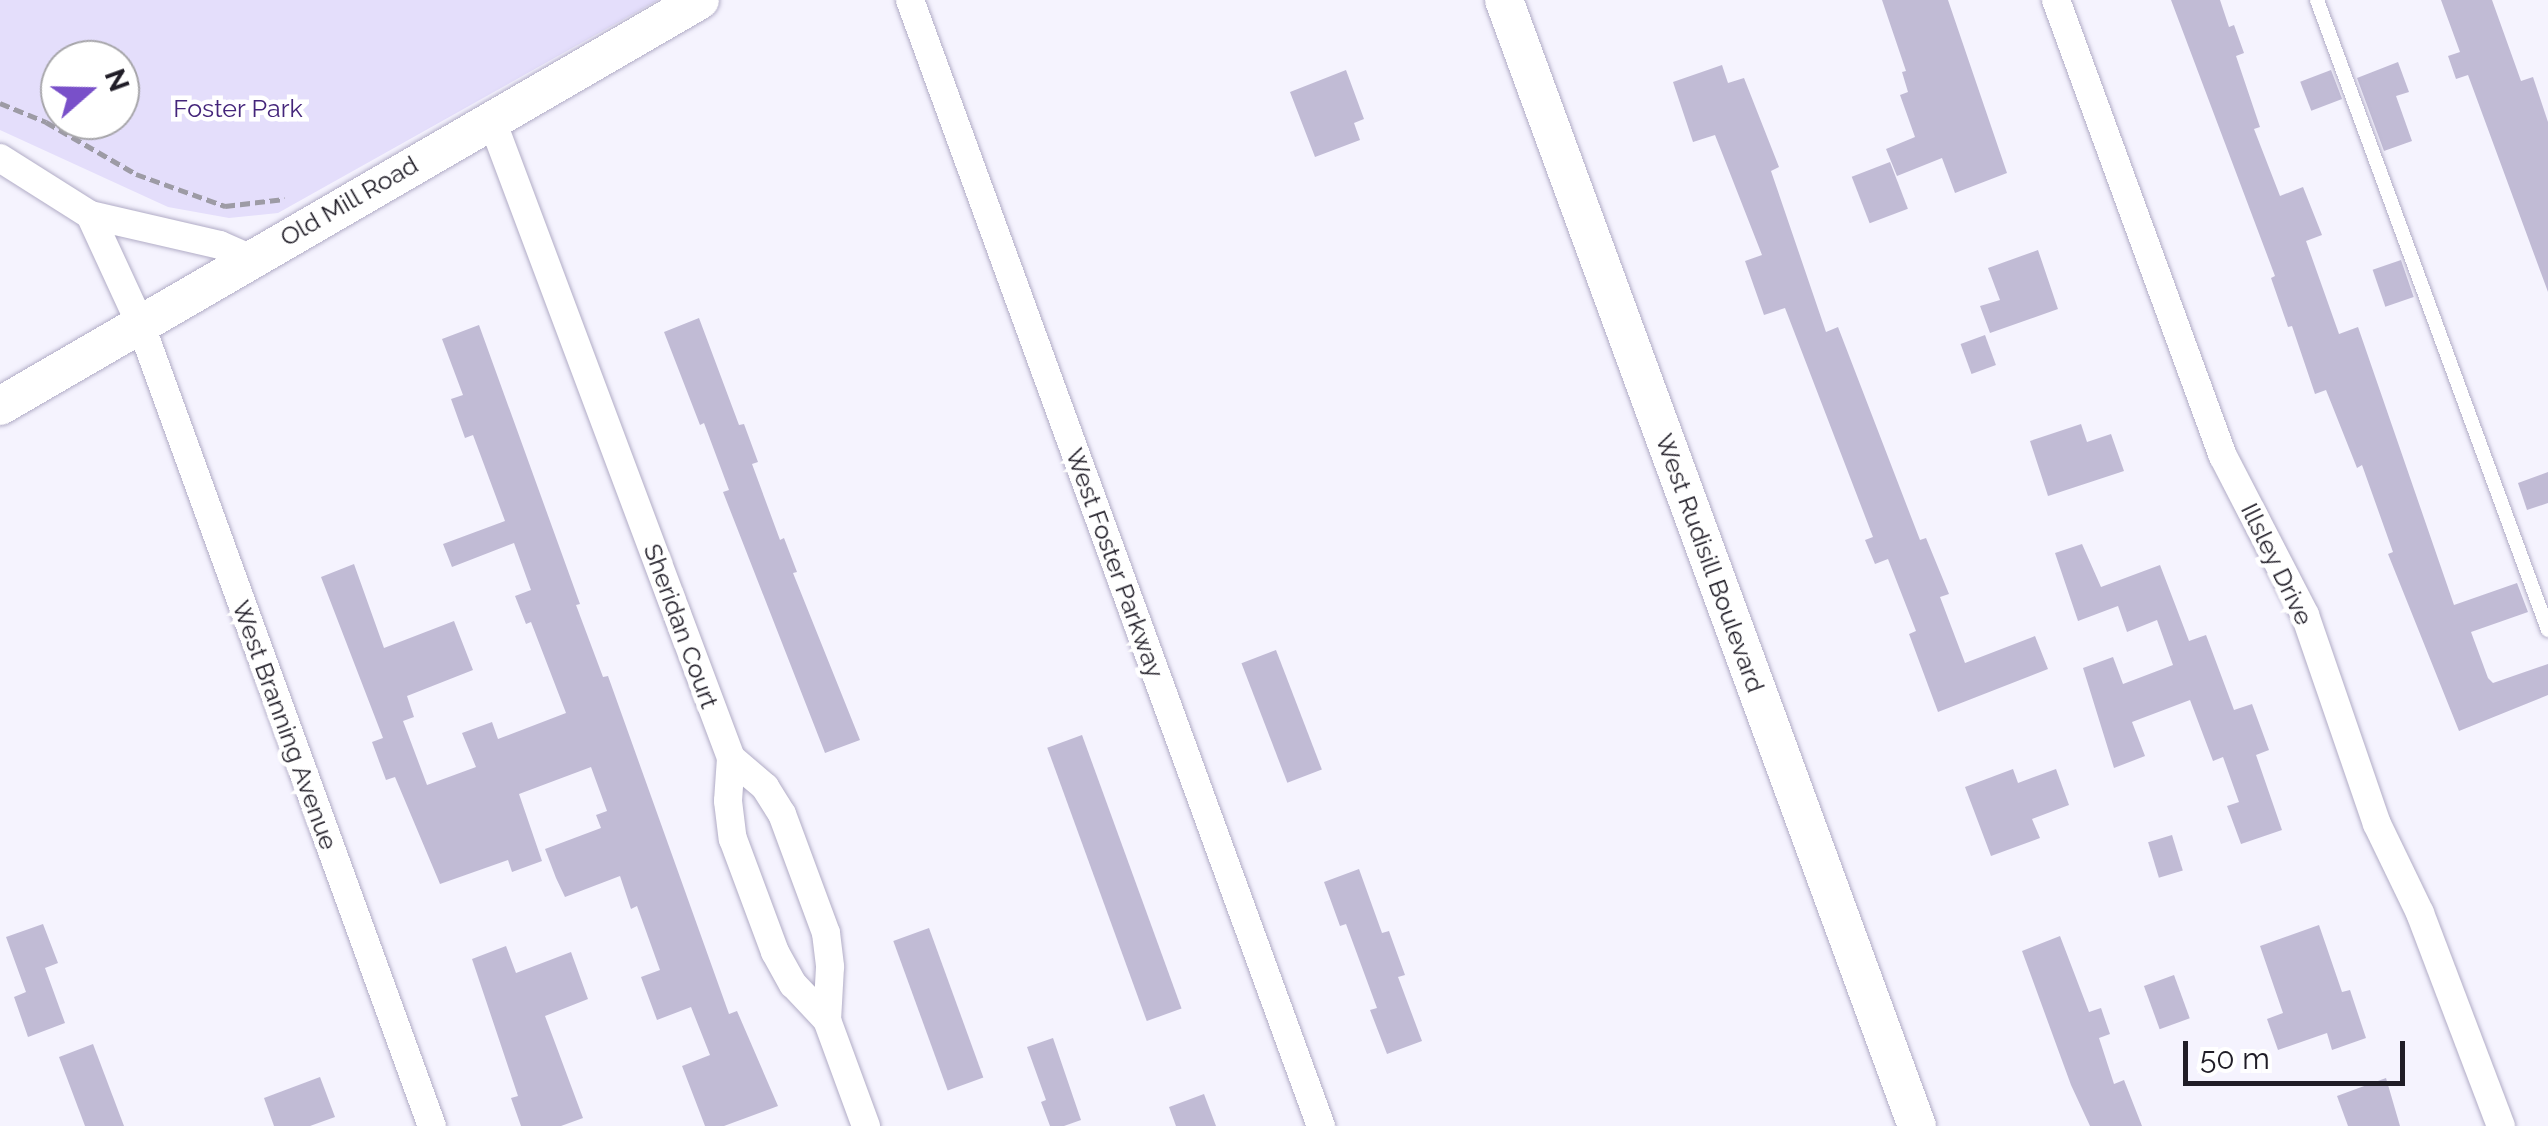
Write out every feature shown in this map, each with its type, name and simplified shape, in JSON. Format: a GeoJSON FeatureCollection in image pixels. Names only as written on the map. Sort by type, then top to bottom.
{"type":"FeatureCollection","features":[{"type":"Feature","properties":{"kind":"street","name":"Old Mill Road"},"geometry":{"type":"LineString","coordinates":[[0,406],[700,0]]}},
{"type":"Feature","properties":{"kind":"street","name":"West Foster Parkway"},"geometry":{"type":"LineString","coordinates":[[910,0],[1320,1126]]}},
{"type":"Feature","properties":{"kind":"street","name":"West Rudisill Boulevard"},"geometry":{"type":"LineString","coordinates":[[1504,0],[1917,1126]]}},
{"type":"Feature","properties":{"kind":"street","name":"Illsley Drive"},"geometry":{"type":"LineString","coordinates":[[2056,0],[2223,456],[2304,615],[2377,824],[2420,913],[2500,1126]]}},
{"type":"Feature","properties":{"kind":"street","name":"Sheridan Court"},"geometry":{"type":"LineString","coordinates":[[491,118],[731,758],[728,801],[732,838],[775,952],[793,984],[827,1020],[866,1126]]}},
{"type":"Feature","properties":{"kind":"street"},"geometry":{"type":"LineString","coordinates":[[0,158],[90,215],[220,245],[251,259]]}},
{"type":"Feature","properties":{"kind":"street","name":"West Branning Avenue"},"geometry":{"type":"LineString","coordinates":[[90,215],[140,324],[432,1126]]}},
{"type":"Feature","properties":{"kind":"street"},"geometry":{"type":"LineString","coordinates":[[731,758],[765,787],[788,831],[826,933],[830,968],[827,1020]]}},
{"type":"Feature","properties":{"kind":"lane"},"geometry":{"type":"LineString","coordinates":[[2317,0],[2548,630]]}},
{"type":"Feature","properties":{"kind":"path"},"geometry":{"type":"LineString","coordinates":[[0,102],[46,122],[136,174],[225,206],[264,204],[297,196]]}},
{"type":"Feature","properties":{"kind":"green space","name":"Foster Park"},"geometry":{"type":"Polygon","coordinates":[[[0,0],[658,0],[278,213],[229,218],[168,207],[0,130],[0,0]]]}},
{"type":"Feature","properties":{"kind":"building"},"geometry":{"type":"Polygon","coordinates":[[[1882,0],[1948,0],[2007,173],[1955,193],[1942,158],[1897,176],[1886,149],[1915,137],[1900,95],[1908,92],[1902,72],[1906,71],[1882,0]]]}},
{"type":"Feature","properties":{"kind":"building"},"geometry":{"type":"Polygon","coordinates":[[[2171,0],[2220,0],[2229,27],[2234,25],[2244,53],[2236,56],[2260,127],[2254,129],[2280,196],[2303,187],[2322,235],[2306,241],[2339,334],[2358,327],[2454,605],[2517,583],[2528,612],[2471,632],[2488,678],[2493,683],[2548,664],[2548,695],[2459,731],[2388,554],[2393,552],[2362,465],[2357,468],[2326,390],[2315,394],[2292,326],[2288,327],[2271,278],[2275,276],[2171,0]]]}},
{"type":"Feature","properties":{"kind":"building"},"geometry":{"type":"Polygon","coordinates":[[[2441,0],[2492,0],[2521,81],[2533,77],[2548,122],[2548,292],[2468,75],[2456,79],[2448,56],[2460,52],[2441,0]]]}},
{"type":"Feature","properties":{"kind":"building"},"geometry":{"type":"Polygon","coordinates":[[[2398,62],[2409,92],[2396,96],[2412,141],[2384,151],[2357,78],[2398,62]]]}},
{"type":"Feature","properties":{"kind":"building"},"geometry":{"type":"Polygon","coordinates":[[[1722,65],[1728,83],[1744,78],[1779,167],[1771,171],[1826,332],[1838,327],[1920,540],[1926,538],[1949,594],[1940,597],[1965,663],[2035,636],[2048,669],[1938,712],[1909,634],[1916,631],[1888,559],[1875,564],[1865,540],[1873,537],[1785,308],[1764,315],[1745,261],[1762,255],[1715,135],[1693,142],[1673,82],[1722,65]]]}},
{"type":"Feature","properties":{"kind":"building"},"geometry":{"type":"Polygon","coordinates":[[[1346,70],[1364,119],[1354,123],[1360,140],[1315,157],[1290,92],[1346,70]]]}},
{"type":"Feature","properties":{"kind":"building"},"geometry":{"type":"Polygon","coordinates":[[[2331,70],[2342,99],[2311,111],[2300,82],[2331,70]]]}},
{"type":"Feature","properties":{"kind":"building"},"geometry":{"type":"Polygon","coordinates":[[[1890,162],[1908,209],[1870,223],[1852,177],[1890,162]]]}},
{"type":"Feature","properties":{"kind":"building"},"geometry":{"type":"Polygon","coordinates":[[[2038,250],[2058,309],[1990,333],[1980,306],[2000,300],[1988,268],[2038,250]]]}},
{"type":"Feature","properties":{"kind":"building"},"geometry":{"type":"Polygon","coordinates":[[[2401,260],[2414,297],[2385,307],[2373,270],[2401,260]]]}},
{"type":"Feature","properties":{"kind":"building"},"geometry":{"type":"Polygon","coordinates":[[[699,318],[739,425],[744,424],[758,462],[752,464],[860,740],[825,753],[723,492],[729,490],[704,423],[700,425],[664,332],[699,318]]]}},
{"type":"Feature","properties":{"kind":"building"},"geometry":{"type":"Polygon","coordinates":[[[479,325],[580,604],[576,605],[603,677],[608,676],[729,1014],[737,1011],[778,1106],[724,1126],[705,1126],[682,1066],[710,1055],[691,1007],[657,1020],[641,977],[660,970],[637,906],[631,909],[620,876],[565,897],[545,849],[601,828],[596,815],[607,811],[591,767],[519,794],[542,861],[512,872],[508,860],[440,884],[395,777],[386,780],[372,742],[383,738],[321,577],[354,564],[384,648],[454,621],[473,670],[407,696],[414,717],[403,721],[427,785],[476,767],[462,733],[492,722],[498,739],[566,713],[531,622],[526,624],[515,596],[531,590],[514,543],[452,567],[443,544],[505,521],[473,435],[465,438],[451,399],[463,395],[442,339],[479,325]]]}},
{"type":"Feature","properties":{"kind":"building"},"geometry":{"type":"Polygon","coordinates":[[[1985,335],[1996,365],[1972,374],[1961,344],[1985,335]]]}},
{"type":"Feature","properties":{"kind":"building"},"geometry":{"type":"Polygon","coordinates":[[[2081,424],[2087,442],[2111,434],[2124,471],[2048,496],[2030,441],[2081,424]]]}},
{"type":"Feature","properties":{"kind":"building"},"geometry":{"type":"Polygon","coordinates":[[[2548,472],[2548,503],[2527,510],[2518,483],[2548,472]]]}},
{"type":"Feature","properties":{"kind":"building"},"geometry":{"type":"Polygon","coordinates":[[[2082,544],[2101,587],[2160,565],[2189,641],[2206,635],[2234,710],[2252,704],[2269,750],[2256,755],[2282,830],[2241,844],[2227,806],[2239,802],[2223,757],[2213,761],[2190,700],[2132,722],[2145,756],[2114,768],[2083,668],[2113,657],[2123,684],[2173,665],[2157,620],[2127,632],[2118,606],[2078,621],[2055,553],[2082,544]]]}},
{"type":"Feature","properties":{"kind":"building"},"geometry":{"type":"Polygon","coordinates":[[[1276,650],[1322,769],[1287,783],[1241,663],[1276,650]]]}},
{"type":"Feature","properties":{"kind":"building"},"geometry":{"type":"Polygon","coordinates":[[[1082,735],[1182,1008],[1147,1021],[1047,748],[1082,735]]]}},
{"type":"Feature","properties":{"kind":"building"},"geometry":{"type":"Polygon","coordinates":[[[2013,769],[2018,783],[2056,769],[2069,805],[2032,819],[2040,838],[1991,856],[1965,787],[2013,769]]]}},
{"type":"Feature","properties":{"kind":"building"},"geometry":{"type":"Polygon","coordinates":[[[2172,835],[2183,870],[2159,878],[2148,842],[2172,835]]]}},
{"type":"Feature","properties":{"kind":"building"},"geometry":{"type":"Polygon","coordinates":[[[1359,869],[1382,933],[1389,931],[1405,975],[1398,977],[1422,1041],[1387,1054],[1370,1010],[1377,1008],[1346,924],[1340,926],[1324,882],[1359,869]]]}},
{"type":"Feature","properties":{"kind":"building"},"geometry":{"type":"Polygon","coordinates":[[[43,924],[58,963],[45,968],[65,1023],[28,1037],[14,997],[26,992],[6,937],[43,924]]]}},
{"type":"Feature","properties":{"kind":"building"},"geometry":{"type":"Polygon","coordinates":[[[2319,925],[2342,992],[2350,990],[2366,1038],[2332,1050],[2327,1033],[2278,1050],[2267,1019],[2283,1013],[2260,946],[2319,925]]]}},
{"type":"Feature","properties":{"kind":"building"},"geometry":{"type":"Polygon","coordinates":[[[929,928],[983,1077],[948,1090],[893,941],[929,928]]]}},
{"type":"Feature","properties":{"kind":"building"},"geometry":{"type":"Polygon","coordinates":[[[2060,936],[2089,1012],[2101,1008],[2110,1034],[2099,1038],[2114,1084],[2124,1080],[2142,1126],[2090,1126],[2071,1085],[2022,951],[2060,936]]]}},
{"type":"Feature","properties":{"kind":"building"},"geometry":{"type":"Polygon","coordinates":[[[506,946],[516,973],[571,952],[588,999],[545,1016],[583,1118],[561,1126],[521,1126],[511,1098],[518,1096],[472,959],[506,946]]]}},
{"type":"Feature","properties":{"kind":"building"},"geometry":{"type":"Polygon","coordinates":[[[2174,975],[2190,1018],[2160,1029],[2144,986],[2174,975]]]}},
{"type":"Feature","properties":{"kind":"building"},"geometry":{"type":"Polygon","coordinates":[[[1053,1038],[1081,1120],[1064,1126],[1050,1126],[1041,1102],[1046,1100],[1027,1047],[1053,1038]]]}},
{"type":"Feature","properties":{"kind":"building"},"geometry":{"type":"Polygon","coordinates":[[[93,1044],[124,1126],[85,1126],[59,1057],[93,1044]]]}},
{"type":"Feature","properties":{"kind":"building"},"geometry":{"type":"Polygon","coordinates":[[[320,1077],[335,1117],[310,1126],[274,1126],[264,1098],[320,1077]]]}},
{"type":"Feature","properties":{"kind":"building"},"geometry":{"type":"Polygon","coordinates":[[[2386,1078],[2400,1126],[2348,1126],[2337,1096],[2386,1078]]]}},
{"type":"Feature","properties":{"kind":"building"},"geometry":{"type":"Polygon","coordinates":[[[1204,1094],[1216,1126],[1176,1126],[1169,1107],[1204,1094]]]}}]}
